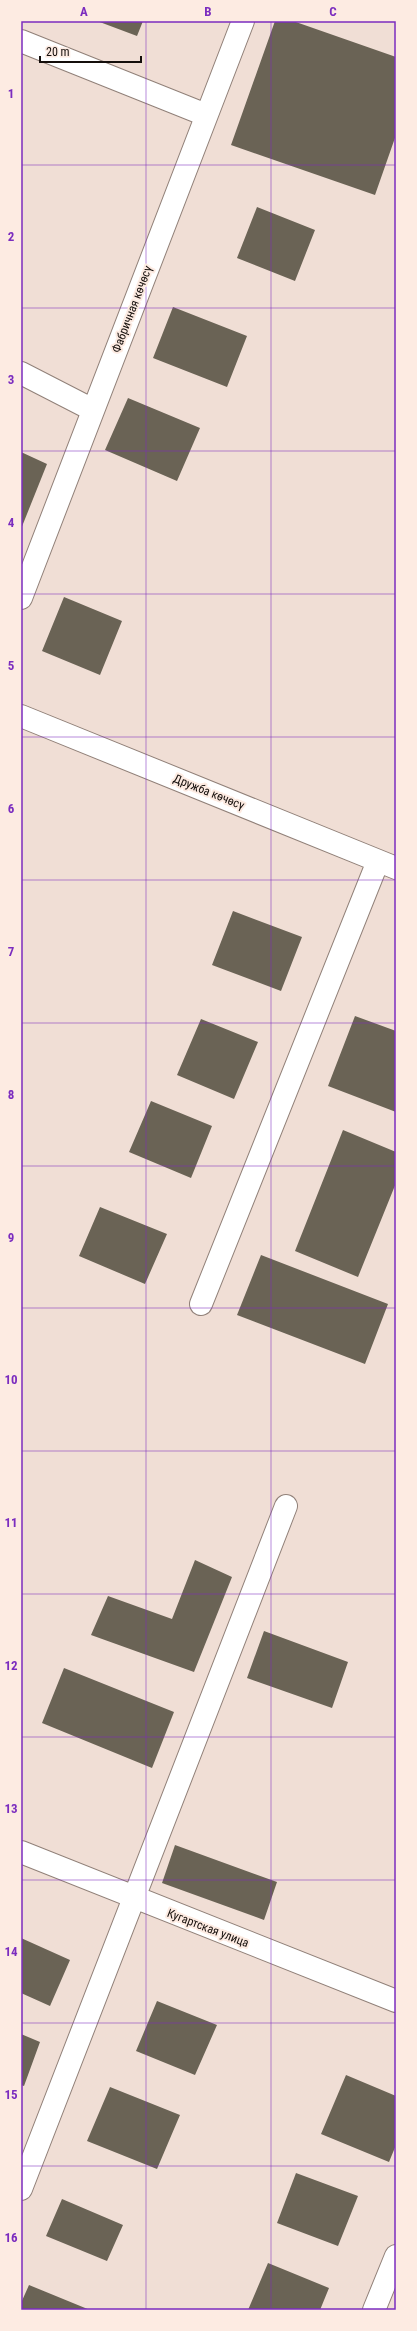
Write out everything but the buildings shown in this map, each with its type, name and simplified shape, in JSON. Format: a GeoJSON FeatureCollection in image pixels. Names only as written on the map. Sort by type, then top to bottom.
{"type":"FeatureCollection","features":[{"type":"Feature","properties":{"kind":"street","name":"Фабричная көчөсү"},"geometry":{"type":"LineString","coordinates":[[21,598],[243,21]]}},
{"type":"Feature","properties":{"kind":"street"},"geometry":{"type":"LineString","coordinates":[[21,41],[206,115]]}},
{"type":"Feature","properties":{"kind":"street"},"geometry":{"type":"LineString","coordinates":[[21,373],[93,410]]}},
{"type":"Feature","properties":{"kind":"street","name":"Дружба көчөсү"},"geometry":{"type":"LineString","coordinates":[[21,716],[387,865]]}},
{"type":"Feature","properties":{"kind":"street"},"geometry":{"type":"LineString","coordinates":[[201,1304],[387,865]]}},
{"type":"Feature","properties":{"kind":"street"},"geometry":{"type":"LineString","coordinates":[[21,2189],[286,1506]]}},
{"type":"Feature","properties":{"kind":"street","name":"Кугартская улица"},"geometry":{"type":"LineString","coordinates":[[21,1852],[134,1899],[395,1997]]}},
{"type":"Feature","properties":{"kind":"street"},"geometry":{"type":"LineString","coordinates":[[374,2310],[396,2256]]}}]}
